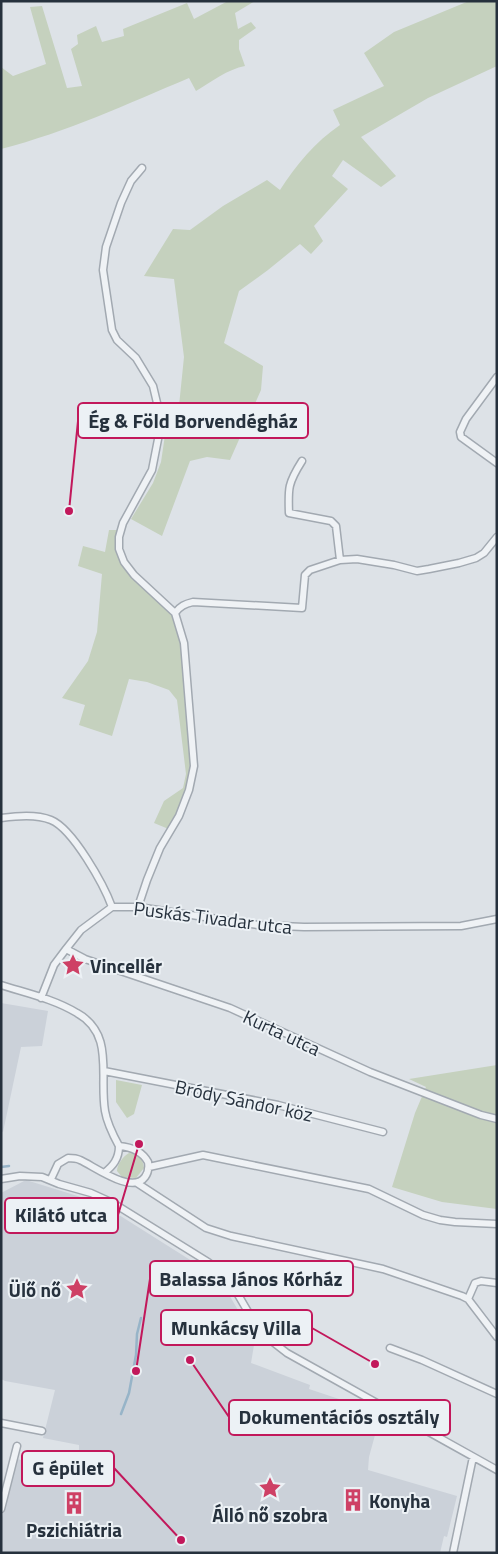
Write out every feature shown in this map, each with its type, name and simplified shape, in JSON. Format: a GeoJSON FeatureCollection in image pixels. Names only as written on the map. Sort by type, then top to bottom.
{"type":"FeatureCollection","features":[{"type":"Feature","properties":{"kind":"street"},"geometry":{"type":"LineString","coordinates":[[138,907],[146,880],[160,848],[179,816],[189,790],[194,766],[184,643],[175,613],[134,575],[124,562],[119,549],[119,537],[123,523],[152,470],[160,430],[158,406],[153,386],[136,358],[117,340],[112,330],[103,270],[106,247],[121,203],[131,181],[142,168]]}},
{"type":"Feature","properties":{"kind":"street"},"geometry":{"type":"LineString","coordinates":[[497,377],[466,419],[460,432],[461,437],[497,463]]}},
{"type":"Feature","properties":{"kind":"street"},"geometry":{"type":"LineString","coordinates":[[302,461],[288,488],[289,513],[331,521],[336,526],[340,560]]}},
{"type":"Feature","properties":{"kind":"street"},"geometry":{"type":"LineString","coordinates":[[175,613],[179,607],[193,602],[302,608],[305,575],[310,570],[340,560],[365,560],[417,571],[429,569],[476,558],[484,553],[497,537]]}},
{"type":"Feature","properties":{"kind":"street"},"geometry":{"type":"LineString","coordinates":[[1,818],[34,816],[57,823],[75,843],[102,883],[112,908]]}},
{"type":"Feature","properties":{"kind":"street","name":"Puskás Tivadar utca"},"geometry":{"type":"LineString","coordinates":[[41,998],[54,966],[66,949],[81,930],[112,908],[138,907],[258,925],[304,927],[461,926],[497,919]]}},
{"type":"Feature","properties":{"kind":"street","name":"Kurta utca"},"geometry":{"type":"LineString","coordinates":[[66,949],[84,959],[230,1008],[370,1072],[497,1119]]}},
{"type":"Feature","properties":{"kind":"street"},"geometry":{"type":"LineString","coordinates":[[1,985],[41,998],[77,1013],[88,1020],[98,1035],[103,1048],[105,1111],[111,1132],[119,1146],[116,1160],[111,1168],[104,1173]]}},
{"type":"Feature","properties":{"kind":"street","name":"Bródy Sándor köz"},"geometry":{"type":"LineString","coordinates":[[104,1071],[278,1105],[383,1132]]}},
{"type":"Feature","properties":{"kind":"street"},"geometry":{"type":"LineString","coordinates":[[50,1179],[58,1164],[68,1158],[80,1160],[124,1182],[137,1183],[144,1180],[149,1167],[145,1157],[138,1151],[119,1146]]}},
{"type":"Feature","properties":{"kind":"street"},"geometry":{"type":"LineString","coordinates":[[149,1167],[202,1155],[369,1189],[423,1215],[440,1220],[497,1224]]}},
{"type":"Feature","properties":{"kind":"street"},"geometry":{"type":"LineString","coordinates":[[1,1179],[20,1176],[42,1177],[91,1193],[113,1203],[208,1262],[230,1281],[254,1322],[269,1339],[287,1353],[497,1470]]}},
{"type":"Feature","properties":{"kind":"street"},"geometry":{"type":"LineString","coordinates":[[137,1183],[206,1228],[231,1236],[383,1269],[465,1298],[497,1337]]}},
{"type":"Feature","properties":{"kind":"street"},"geometry":{"type":"LineString","coordinates":[[465,1298],[475,1283],[481,1281],[497,1283]]}},
{"type":"Feature","properties":{"kind":"street"},"geometry":{"type":"LineString","coordinates":[[390,1348],[422,1360],[497,1394]]}},
{"type":"Feature","properties":{"kind":"street"},"geometry":{"type":"LineString","coordinates":[[1,1423],[42,1430]]}},
{"type":"Feature","properties":{"kind":"street"},"geometry":{"type":"LineString","coordinates":[[1,1509],[17,1446]]}},
{"type":"Feature","properties":{"kind":"street"},"geometry":{"type":"LineString","coordinates":[[453,1553],[473,1457]]}},
{"type":"Feature","properties":{"kind":"shaded area"},"geometry":{"type":"Polygon","coordinates":[[[1,1003],[48,1011],[42,1046],[21,1047],[3,1132],[1,1131],[1,1003]]]}},
{"type":"Feature","properties":{"kind":"shaded area"},"geometry":{"type":"Polygon","coordinates":[[[26,1180],[100,1203],[214,1275],[228,1293],[255,1339],[251,1363],[310,1385],[309,1389],[381,1413],[369,1457],[368,1470],[457,1496],[447,1537],[444,1536],[440,1553],[1,1553],[1,1521],[17,1459],[69,1471],[76,1468],[79,1455],[79,1445],[43,1438],[55,1390],[1,1379],[1,1193],[26,1180]]]}},
{"type":"Feature","properties":{"kind":"green space"},"geometry":{"type":"Polygon","coordinates":[[[228,1],[255,1],[235,13],[238,29],[251,22],[256,28],[239,40],[239,49],[245,66],[226,73],[196,91],[189,78],[73,126],[1,149],[1,67],[13,76],[46,64],[30,7],[42,6],[67,88],[82,86],[71,49],[78,44],[77,35],[96,26],[102,42],[124,36],[123,29],[187,3],[194,19],[228,1]]]}},
{"type":"Feature","properties":{"kind":"green space"},"geometry":{"type":"Polygon","coordinates":[[[469,1],[497,1],[497,66],[428,98],[361,137],[396,176],[381,187],[343,160],[332,176],[348,189],[314,226],[323,241],[311,254],[300,244],[239,291],[224,343],[263,366],[261,390],[230,460],[207,457],[190,461],[162,536],[131,519],[153,483],[161,462],[165,435],[176,435],[184,357],[174,279],[144,276],[173,229],[190,230],[223,206],[267,180],[280,190],[307,154],[340,125],[333,110],[384,86],[364,53],[394,32],[469,1]]]}},
{"type":"Feature","properties":{"kind":"green space"},"geometry":{"type":"Polygon","coordinates":[[[109,530],[121,530],[119,537],[124,562],[175,613],[184,643],[194,766],[189,790],[171,830],[154,823],[164,801],[183,788],[186,774],[177,700],[169,690],[147,682],[129,679],[112,736],[79,725],[85,705],[62,698],[88,661],[97,632],[102,574],[78,566],[83,546],[105,552],[109,530]]]}},
{"type":"Feature","properties":{"kind":"green space"},"geometry":{"type":"Polygon","coordinates":[[[497,1065],[497,1209],[442,1202],[392,1187],[415,1113],[426,1087],[409,1079],[497,1065]]]}},
{"type":"Feature","properties":{"kind":"green space"},"geometry":{"type":"Polygon","coordinates":[[[116,1080],[142,1085],[134,1114],[127,1118],[116,1102],[116,1080]]]}},
{"type":"Feature","properties":{"kind":"green space"},"geometry":{"type":"Polygon","coordinates":[[[129,1153],[138,1156],[144,1168],[136,1178],[122,1177],[117,1171],[121,1161],[129,1153]]]}},
{"type":"Feature","properties":{"kind":"waterway"},"geometry":{"type":"LineString","coordinates":[[1,1167],[9,1166]]}},
{"type":"Feature","properties":{"kind":"waterway"},"geometry":{"type":"LineString","coordinates":[[121,1414],[129,1393],[141,1318]]}},
{"type":"Feature","properties":{"kind":"place","name":"Ég & Föld Borvendégház"},"geometry":{"type":"Point","coordinates":[69,511]}},
{"type":"Feature","properties":{"kind":"place","name":"Vincellér"},"geometry":{"type":"Point","coordinates":[73,965]}},
{"type":"Feature","properties":{"kind":"place","name":"Kilátó utca"},"geometry":{"type":"Point","coordinates":[139,1144]}},
{"type":"Feature","properties":{"kind":"place","name":"Ülő nő"},"geometry":{"type":"Point","coordinates":[77,1289]}},
{"type":"Feature","properties":{"kind":"place","name":"Dokumentációs osztály"},"geometry":{"type":"Point","coordinates":[190,1360]}},
{"type":"Feature","properties":{"kind":"place","name":"Munkácsy Villa"},"geometry":{"type":"Point","coordinates":[375,1364]}},
{"type":"Feature","properties":{"kind":"place","name":"Balassa János Kórház"},"geometry":{"type":"Point","coordinates":[136,1371]}},
{"type":"Feature","properties":{"kind":"place","name":"Álló nő szobra"},"geometry":{"type":"Point","coordinates":[270,1488]}},
{"type":"Feature","properties":{"kind":"place","name":"Konyha"},"geometry":{"type":"Point","coordinates":[353,1500]}},
{"type":"Feature","properties":{"kind":"place","name":"Pszichiátria"},"geometry":{"type":"Point","coordinates":[74,1503]}},
{"type":"Feature","properties":{"kind":"place","name":"G épület"},"geometry":{"type":"Point","coordinates":[181,1540]}}]}
